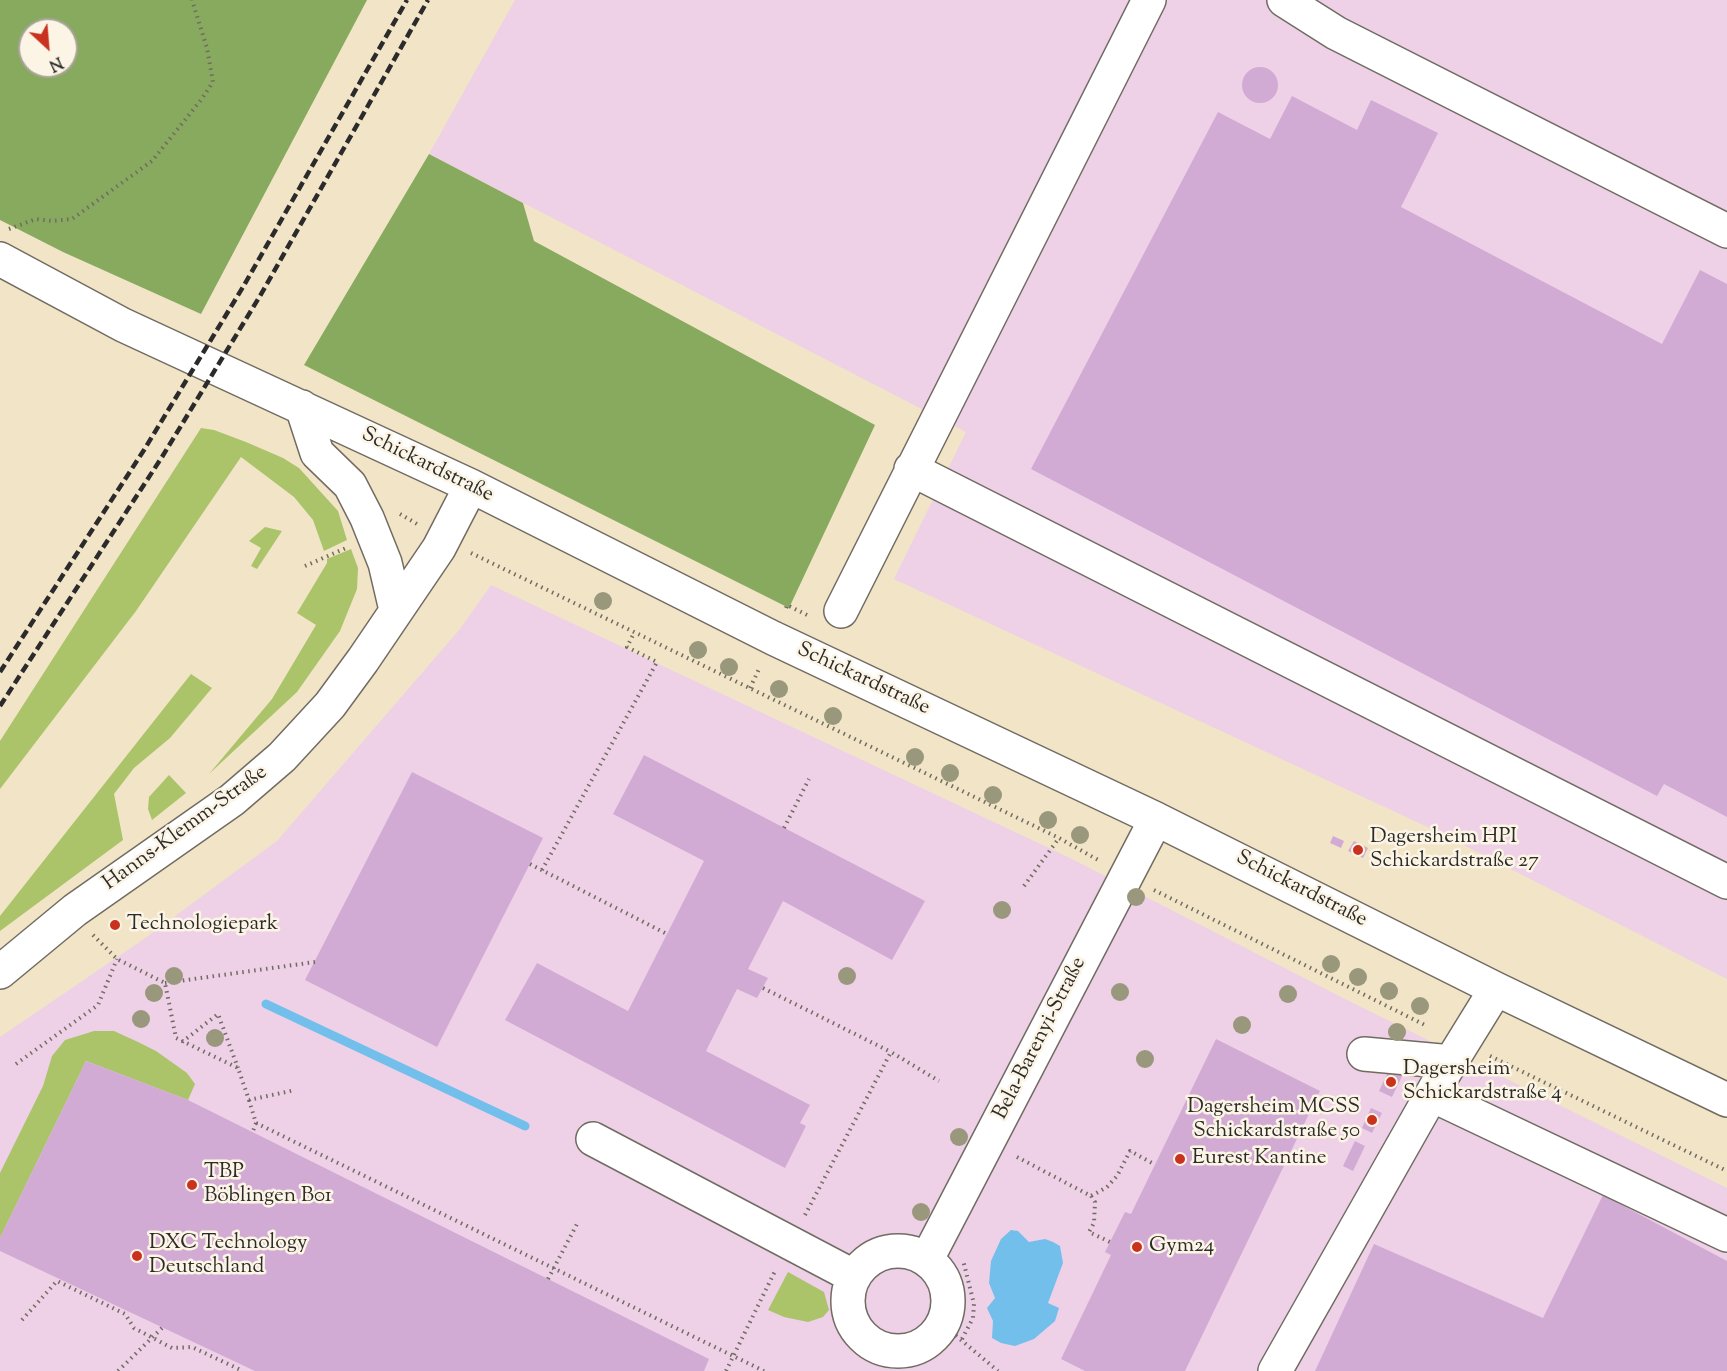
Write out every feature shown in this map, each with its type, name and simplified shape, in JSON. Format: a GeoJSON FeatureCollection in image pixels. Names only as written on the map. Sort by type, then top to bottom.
{"type":"FeatureCollection","features":[{"type":"Feature","properties":{"kind":"street"},"geometry":{"type":"LineString","coordinates":[[841,611],[1149,0]]}},
{"type":"Feature","properties":{"kind":"street"},"geometry":{"type":"LineString","coordinates":[[1284,0],[1336,33],[1727,231]]}},
{"type":"Feature","properties":{"kind":"street","name":"Schickardstraße"},"geometry":{"type":"LineString","coordinates":[[2,245],[123,325],[471,486],[774,638],[1156,819],[1496,989],[1727,1100]]}},
{"type":"Feature","properties":{"kind":"street"},"geometry":{"type":"LineString","coordinates":[[302,407],[317,453],[350,485],[375,537],[385,563],[396,610]]}},
{"type":"Feature","properties":{"kind":"street"},"geometry":{"type":"LineString","coordinates":[[911,469],[1727,882]]}},
{"type":"Feature","properties":{"kind":"street","name":"Hanns-Klemm-Straße"},"geometry":{"type":"LineString","coordinates":[[0,972],[75,910],[232,800],[282,757],[330,705],[444,540],[471,486]]}},
{"type":"Feature","properties":{"kind":"street","name":"Bela-Barenyi-Straße"},"geometry":{"type":"LineString","coordinates":[[927,1259],[1156,819]]}},
{"type":"Feature","properties":{"kind":"street"},"geometry":{"type":"LineString","coordinates":[[1275,1371],[1432,1095],[1496,989]]}},
{"type":"Feature","properties":{"kind":"street"},"geometry":{"type":"LineString","coordinates":[[1364,1054],[1458,1053]]}},
{"type":"Feature","properties":{"kind":"street"},"geometry":{"type":"LineString","coordinates":[[1432,1095],[1727,1235]]}},
{"type":"Feature","properties":{"kind":"street"},"geometry":{"type":"LineString","coordinates":[[593,1139],[853,1276]]}},
{"type":"Feature","properties":{"kind":"street"},"geometry":{"type":"LineString","coordinates":[[904,1250],[927,1259],[942,1277],[947,1292],[952,1332],[913,1348],[891,1351],[862,1337],[852,1323],[847,1306],[848,1291],[853,1276],[862,1264],[889,1251],[904,1250]]}},
{"type":"Feature","properties":{"kind":"path"},"geometry":{"type":"LineString","coordinates":[[2,245],[36,219],[52,221],[72,219],[152,161],[213,82],[207,48],[192,0]]}},
{"type":"Feature","properties":{"kind":"path"},"geometry":{"type":"LineString","coordinates":[[305,566],[375,537]]}},
{"type":"Feature","properties":{"kind":"path"},"geometry":{"type":"LineString","coordinates":[[444,540],[1059,838],[1125,876],[1381,1005],[1458,1053],[1727,1171]]}},
{"type":"Feature","properties":{"kind":"path"},"geometry":{"type":"LineString","coordinates":[[542,870],[657,662],[627,647],[634,633]]}},
{"type":"Feature","properties":{"kind":"path"},"geometry":{"type":"LineString","coordinates":[[784,828],[809,779]]}},
{"type":"Feature","properties":{"kind":"path"},"geometry":{"type":"LineString","coordinates":[[1024,886],[1059,838]]}},
{"type":"Feature","properties":{"kind":"path"},"geometry":{"type":"LineString","coordinates":[[530,864],[667,934]]}},
{"type":"Feature","properties":{"kind":"path"},"geometry":{"type":"LineString","coordinates":[[75,910],[94,937],[117,959],[165,983],[315,962]]}},
{"type":"Feature","properties":{"kind":"path"},"geometry":{"type":"LineString","coordinates":[[16,1064],[98,1005],[117,959]]}},
{"type":"Feature","properties":{"kind":"path"},"geometry":{"type":"LineString","coordinates":[[165,983],[176,1038],[238,1068]]}},
{"type":"Feature","properties":{"kind":"path"},"geometry":{"type":"LineString","coordinates":[[763,988],[891,1052],[939,1081]]}},
{"type":"Feature","properties":{"kind":"path"},"geometry":{"type":"LineString","coordinates":[[182,1042],[218,1014],[256,1123],[253,1131]]}},
{"type":"Feature","properties":{"kind":"path"},"geometry":{"type":"LineString","coordinates":[[726,1371],[790,1243],[891,1052]]}},
{"type":"Feature","properties":{"kind":"path"},"geometry":{"type":"LineString","coordinates":[[249,1100],[295,1090]]}},
{"type":"Feature","properties":{"kind":"path"},"geometry":{"type":"LineString","coordinates":[[256,1123],[764,1371]]}},
{"type":"Feature","properties":{"kind":"path"},"geometry":{"type":"LineString","coordinates":[[1091,1196],[1107,1187],[1117,1176],[1130,1151],[1154,1164]]}},
{"type":"Feature","properties":{"kind":"path"},"geometry":{"type":"LineString","coordinates":[[1013,1155],[1091,1196],[1095,1202],[1095,1214],[1089,1232],[1110,1242]]}},
{"type":"Feature","properties":{"kind":"path"},"geometry":{"type":"LineString","coordinates":[[548,1279],[577,1224]]}},
{"type":"Feature","properties":{"kind":"path"},"geometry":{"type":"LineString","coordinates":[[962,1256],[974,1305],[973,1318],[952,1332],[998,1371]]}},
{"type":"Feature","properties":{"kind":"path"},"geometry":{"type":"LineString","coordinates":[[22,1320],[57,1281],[125,1314],[134,1328],[172,1348],[192,1347],[243,1371]]}},
{"type":"Feature","properties":{"kind":"path"},"geometry":{"type":"LineString","coordinates":[[118,1371],[154,1338],[162,1327]]}},
{"type":"Feature","properties":{"kind":"shaded area"},"geometry":{"type":"Polygon","coordinates":[[[515,0],[1727,0],[1727,979],[1432,829],[894,579],[966,432],[429,154],[515,0]]]}},
{"type":"Feature","properties":{"kind":"shaded area"},"geometry":{"type":"Polygon","coordinates":[[[491,585],[1070,858],[1341,997],[1727,1188],[1727,1371],[0,1371],[0,1037],[144,939],[277,841],[460,629],[491,585]]]}},
{"type":"Feature","properties":{"kind":"green space"},"geometry":{"type":"Polygon","coordinates":[[[0,0],[367,0],[201,314],[63,252],[0,220],[0,0]]]}},
{"type":"Feature","properties":{"kind":"green space"},"geometry":{"type":"Polygon","coordinates":[[[429,154],[523,203],[534,241],[875,425],[789,608],[304,365],[429,154]]]}},
{"type":"Feature","properties":{"kind":"green space"},"geometry":{"type":"Polygon","coordinates":[[[201,428],[214,430],[246,442],[283,458],[299,468],[338,511],[347,540],[324,551],[313,520],[294,497],[241,457],[136,611],[0,789],[0,741],[201,428]]]}},
{"type":"Feature","properties":{"kind":"green space"},"geometry":{"type":"Polygon","coordinates":[[[265,527],[282,531],[257,569],[251,566],[261,548],[249,541],[265,527]]]}},
{"type":"Feature","properties":{"kind":"green space"},"geometry":{"type":"Polygon","coordinates":[[[351,549],[358,568],[357,589],[340,631],[297,692],[209,774],[272,699],[316,625],[297,613],[327,563],[327,559],[351,549]]]}},
{"type":"Feature","properties":{"kind":"green space"},"geometry":{"type":"Polygon","coordinates":[[[191,674],[212,688],[170,738],[134,768],[114,794],[123,840],[0,931],[0,916],[191,674]]]}},
{"type":"Feature","properties":{"kind":"green space"},"geometry":{"type":"Polygon","coordinates":[[[169,775],[186,793],[152,820],[148,809],[149,797],[169,775]]]}},
{"type":"Feature","properties":{"kind":"green space"},"geometry":{"type":"Polygon","coordinates":[[[94,1031],[114,1031],[156,1051],[187,1073],[195,1084],[188,1100],[86,1061],[0,1238],[0,1173],[43,1086],[52,1056],[65,1040],[94,1031]]]}},
{"type":"Feature","properties":{"kind":"green space"},"geometry":{"type":"Polygon","coordinates":[[[788,1272],[824,1292],[829,1310],[823,1317],[808,1322],[784,1317],[768,1310],[788,1272]]]}},
{"type":"Feature","properties":{"kind":"water"},"geometry":{"type":"Polygon","coordinates":[[[1011,1230],[1018,1231],[1029,1242],[1045,1239],[1060,1246],[1063,1263],[1048,1303],[1059,1308],[1055,1321],[1034,1339],[1015,1346],[992,1338],[993,1321],[987,1308],[995,1298],[989,1283],[991,1261],[1001,1239],[1011,1230]]]}},
{"type":"Feature","properties":{"kind":"building"},"geometry":{"type":"Polygon","coordinates":[[[1260,67],[1273,72],[1278,85],[1273,98],[1260,103],[1247,98],[1242,85],[1247,72],[1260,67]]]}},
{"type":"Feature","properties":{"kind":"building"},"geometry":{"type":"Polygon","coordinates":[[[1292,96],[1357,130],[1371,100],[1438,133],[1401,207],[1662,344],[1700,270],[1727,284],[1727,817],[1664,784],[1657,796],[1031,469],[1218,112],[1270,139],[1292,96]]]}},
{"type":"Feature","properties":{"kind":"building"},"geometry":{"type":"Polygon","coordinates":[[[644,755],[925,901],[892,960],[783,901],[748,969],[768,978],[757,998],[737,989],[706,1051],[810,1105],[800,1123],[806,1126],[785,1168],[505,1020],[537,963],[628,1011],[704,861],[613,814],[644,755]]]}},
{"type":"Feature","properties":{"kind":"building"},"geometry":{"type":"Polygon","coordinates":[[[412,772],[543,838],[437,1047],[305,980],[412,772]]]}},
{"type":"Feature","properties":{"kind":"building"},"geometry":{"type":"Polygon","coordinates":[[[1333,836],[1344,841],[1341,848],[1330,843],[1333,836]]]}},
{"type":"Feature","properties":{"kind":"building","name":"Dagersheim HPI Schickardstraße 27"},"geometry":{"type":"Polygon","coordinates":[[[1354,841],[1368,848],[1363,858],[1348,851],[1354,841]]]}},
{"type":"Feature","properties":{"kind":"building"},"geometry":{"type":"Polygon","coordinates":[[[1216,1039],[1320,1091],[1185,1371],[1085,1371],[1061,1359],[1111,1255],[1105,1252],[1125,1212],[1131,1214],[1216,1039]]]}},
{"type":"Feature","properties":{"kind":"building","name":"TBP Böblingen B01"},"geometry":{"type":"Polygon","coordinates":[[[86,1061],[188,1100],[709,1359],[704,1371],[255,1371],[0,1251],[0,1238],[86,1061]]]}},
{"type":"Feature","properties":{"kind":"building","name":"Dagersheim Schickardstraße 4"},"geometry":{"type":"Polygon","coordinates":[[[1391,1066],[1404,1072],[1392,1097],[1379,1091],[1391,1066]]]}},
{"type":"Feature","properties":{"kind":"building","name":"Dagersheim MCSS Schickardstraße 50"},"geometry":{"type":"Polygon","coordinates":[[[1371,1108],[1382,1113],[1372,1133],[1362,1128],[1371,1108]]]}},
{"type":"Feature","properties":{"kind":"building"},"geometry":{"type":"Polygon","coordinates":[[[1355,1141],[1365,1146],[1353,1171],[1343,1166],[1355,1141]]]}},
{"type":"Feature","properties":{"kind":"building"},"geometry":{"type":"Polygon","coordinates":[[[1603,1195],[1727,1261],[1727,1371],[1315,1371],[1374,1244],[1543,1318],[1603,1195]]]}},
{"type":"Feature","properties":{"kind":"waterway"},"geometry":{"type":"LineString","coordinates":[[266,1004],[525,1126]]}},
{"type":"Feature","properties":{"kind":"railway"},"geometry":{"type":"LineString","coordinates":[[0,672],[144,450],[243,287],[407,0]]}},
{"type":"Feature","properties":{"kind":"railway"},"geometry":{"type":"LineString","coordinates":[[0,706],[162,457],[260,296],[428,0]]}},
{"type":"Feature","properties":{"kind":"place","name":"Dagersheim HPI Schickardstraße 27"},"geometry":{"type":"Point","coordinates":[1358,850]}},
{"type":"Feature","properties":{"kind":"place","name":"Technologiepark"},"geometry":{"type":"Point","coordinates":[115,925]}},
{"type":"Feature","properties":{"kind":"place","name":"Dagersheim Schickardstraße 4"},"geometry":{"type":"Point","coordinates":[1391,1082]}},
{"type":"Feature","properties":{"kind":"place","name":"Dagersheim MCSS Schickardstraße 50"},"geometry":{"type":"Point","coordinates":[1372,1120]}},
{"type":"Feature","properties":{"kind":"place","name":"Eurest Kantine"},"geometry":{"type":"Point","coordinates":[1180,1159]}},
{"type":"Feature","properties":{"kind":"place","name":"TBP Böblingen B01"},"geometry":{"type":"Point","coordinates":[192,1185]}},
{"type":"Feature","properties":{"kind":"place","name":"Gym24"},"geometry":{"type":"Point","coordinates":[1137,1247]}},
{"type":"Feature","properties":{"kind":"place","name":"DXC Technology Deutschland"},"geometry":{"type":"Point","coordinates":[137,1256]}}]}
